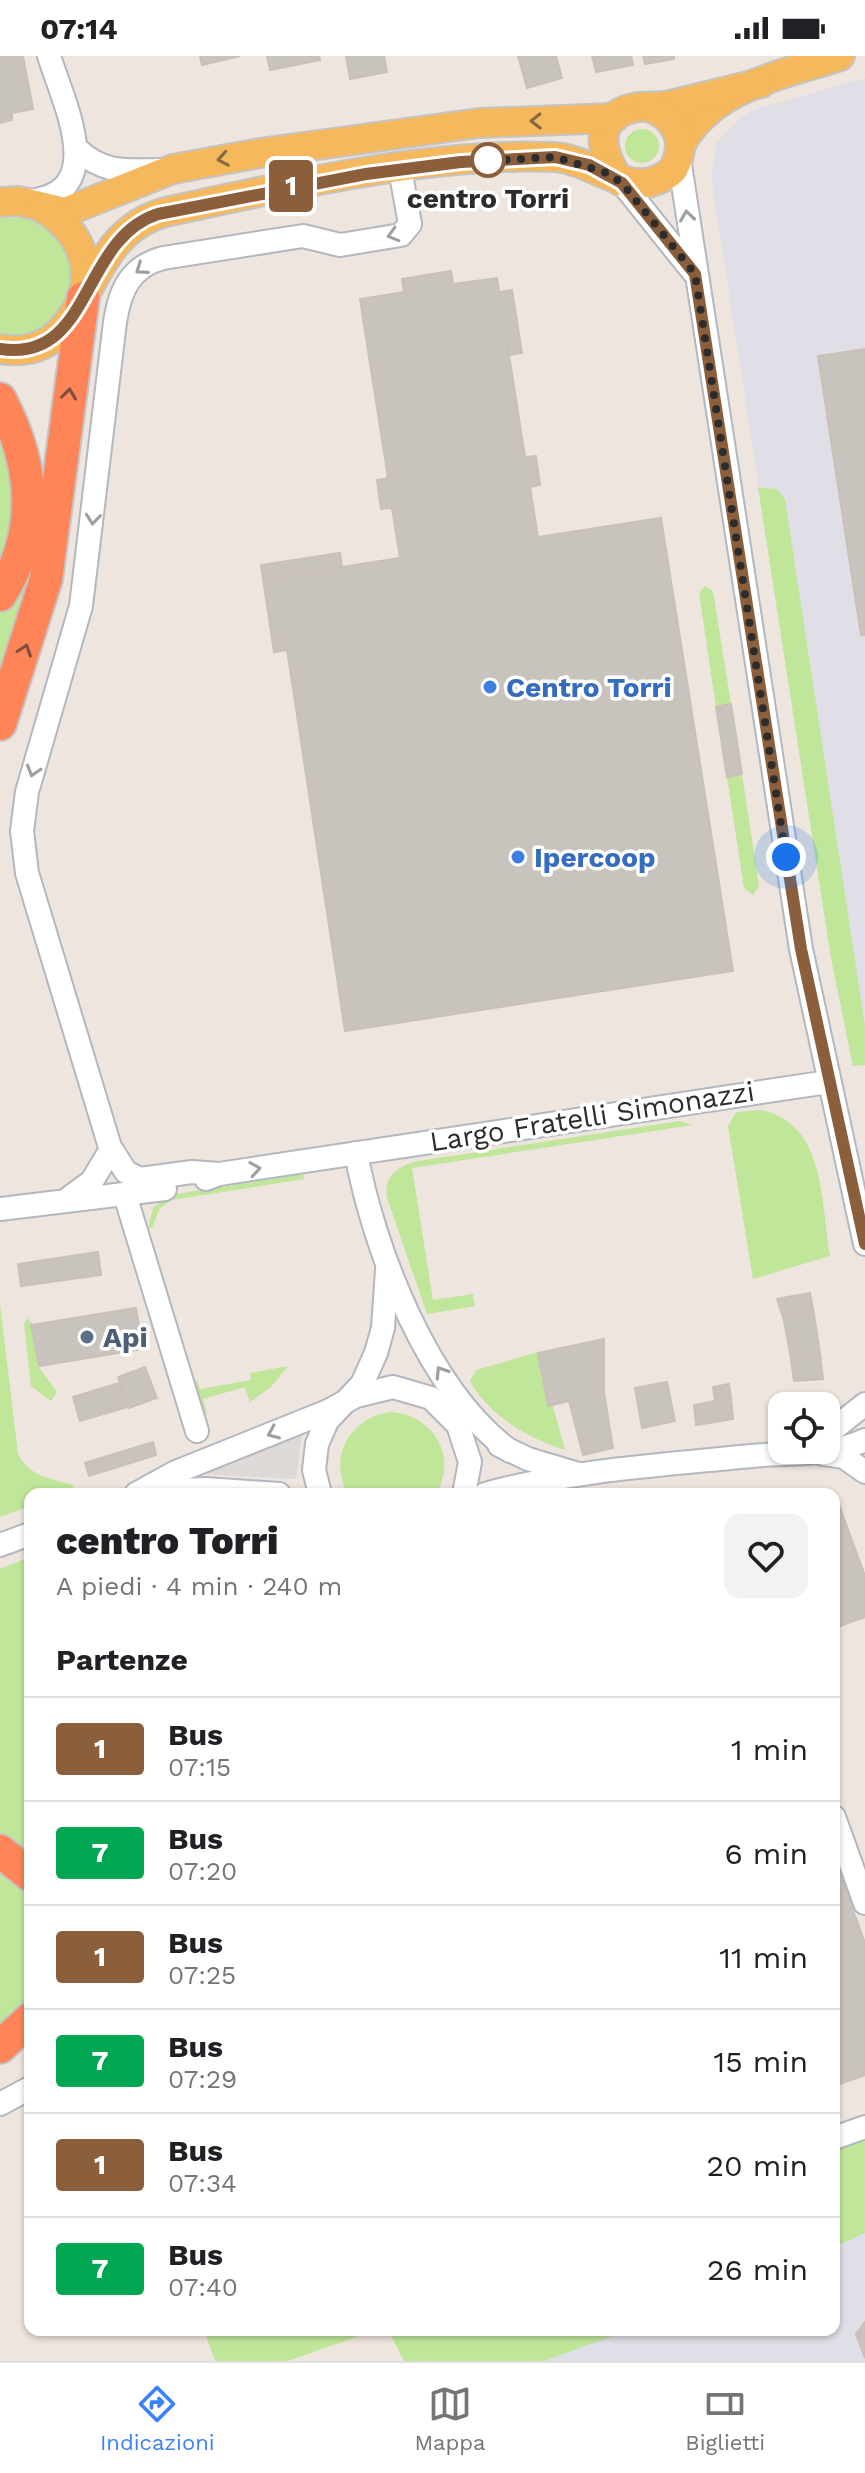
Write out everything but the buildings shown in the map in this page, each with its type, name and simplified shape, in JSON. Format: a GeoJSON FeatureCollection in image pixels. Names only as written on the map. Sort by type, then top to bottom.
{"type":"FeatureCollection","features":[{"type":"Feature","properties":{"kind":"highway"},"geometry":{"type":"LineString","coordinates":[[0,724],[46,579],[83,298]]}},
{"type":"Feature","properties":{"kind":"highway"},"geometry":{"type":"LineString","coordinates":[[0,399],[20,445],[29,499],[22,551],[0,595]]}},
{"type":"Feature","properties":{"kind":"highway"},"geometry":{"type":"LineString","coordinates":[[0,1851],[24,1870]]}},
{"type":"Feature","properties":{"kind":"highway"},"geometry":{"type":"LineString","coordinates":[[0,2047],[24,2025]]}},
{"type":"Feature","properties":{"kind":"main road"},"geometry":{"type":"LineString","coordinates":[[0,349],[23,350],[51,340],[70,322],[116,241],[151,216],[269,190],[400,169],[555,157],[589,165],[622,183],[650,184],[662,179],[680,151],[693,122],[711,107],[761,83],[840,56]]}},
{"type":"Feature","properties":{"kind":"main road"},"geometry":{"type":"LineString","coordinates":[[21,204],[58,212],[72,210],[173,169],[305,146],[458,126],[614,118],[636,107],[649,107],[761,83]]}},
{"type":"Feature","properties":{"kind":"main road"},"geometry":{"type":"LineString","coordinates":[[649,107],[671,120],[680,151]]}},
{"type":"Feature","properties":{"kind":"main road"},"geometry":{"type":"LineString","coordinates":[[614,118],[603,138],[603,149],[605,160],[622,183]]}},
{"type":"Feature","properties":{"kind":"main road"},"geometry":{"type":"LineString","coordinates":[[21,204],[65,224],[80,247],[86,272],[83,298]]}},
{"type":"Feature","properties":{"kind":"street"},"geometry":{"type":"LineString","coordinates":[[21,204],[52,197],[67,186],[75,167],[77,149],[49,56]]}},
{"type":"Feature","properties":{"kind":"street"},"geometry":{"type":"LineString","coordinates":[[77,149],[108,170],[173,169]]}},
{"type":"Feature","properties":{"kind":"street"},"geometry":{"type":"LineString","coordinates":[[680,151],[695,274],[801,949],[865,1244]]}},
{"type":"Feature","properties":{"kind":"street"},"geometry":{"type":"LineString","coordinates":[[197,1431],[121,1196],[27,873],[22,831],[27,792],[81,606],[120,294],[133,274],[163,258],[303,236],[340,245],[401,235],[410,224],[400,169]]}},
{"type":"Feature","properties":{"kind":"street"},"geometry":{"type":"LineString","coordinates":[[622,183],[695,274]]}},
{"type":"Feature","properties":{"kind":"street","name":"Largo Fratelli Simonazzi"},"geometry":{"type":"LineString","coordinates":[[219,1174],[828,1082]]}},
{"type":"Feature","properties":{"kind":"street"},"geometry":{"type":"LineString","coordinates":[[108,1151],[126,1172],[136,1178],[192,1172],[219,1174]]}},
{"type":"Feature","properties":{"kind":"street"},"geometry":{"type":"LineString","coordinates":[[69,1198],[92,1181],[108,1151]]}},
{"type":"Feature","properties":{"kind":"street"},"geometry":{"type":"LineString","coordinates":[[356,1153],[387,1270],[440,1372],[475,1416],[510,1451]]}},
{"type":"Feature","properties":{"kind":"street"},"geometry":{"type":"LineString","coordinates":[[0,1209],[69,1198],[95,1200],[121,1196],[194,1184],[219,1174]]}},
{"type":"Feature","properties":{"kind":"street"},"geometry":{"type":"LineString","coordinates":[[318,1488],[314,1470],[317,1444],[327,1421],[362,1384],[379,1345],[387,1270]]}},
{"type":"Feature","properties":{"kind":"street"},"geometry":{"type":"LineString","coordinates":[[148,1488],[176,1472],[368,1391],[393,1387],[419,1392],[510,1451],[560,1471],[576,1473]]}},
{"type":"Feature","properties":{"kind":"street"},"geometry":{"type":"LineString","coordinates":[[840,1427],[865,1404]]}},
{"type":"Feature","properties":{"kind":"street"},"geometry":{"type":"LineString","coordinates":[[441,1405],[458,1425],[468,1448],[469,1474],[466,1488]]}},
{"type":"Feature","properties":{"kind":"street"},"geometry":{"type":"LineString","coordinates":[[840,1442],[865,1440]]}},
{"type":"Feature","properties":{"kind":"street"},"geometry":{"type":"LineString","coordinates":[[511,1488],[576,1473],[768,1454]]}},
{"type":"Feature","properties":{"kind":"street"},"geometry":{"type":"LineString","coordinates":[[840,1455],[865,1472]]}},
{"type":"Feature","properties":{"kind":"street"},"geometry":{"type":"LineString","coordinates":[[0,1545],[24,1536]]}},
{"type":"Feature","properties":{"kind":"street"},"geometry":{"type":"LineString","coordinates":[[840,1834],[865,1903]]}},
{"type":"Feature","properties":{"kind":"street"},"geometry":{"type":"LineString","coordinates":[[0,2104],[24,2091]]}},
{"type":"Feature","properties":{"kind":"street"},"geometry":{"type":"LineString","coordinates":[[840,2136],[865,2127]]}},
{"type":"Feature","properties":{"kind":"shaded area"},"geometry":{"type":"Polygon","coordinates":[[[865,78],[865,1065],[853,1066],[831,958],[711,177],[717,143],[739,118],[760,108],[865,78]]]}},
{"type":"Feature","properties":{"kind":"shaded area"},"geometry":{"type":"Polygon","coordinates":[[[302,1433],[296,1479],[201,1474],[202,1471],[302,1433]]]}},
{"type":"Feature","properties":{"kind":"shaded area"},"geometry":{"type":"Polygon","coordinates":[[[865,2138],[865,2361],[414,2361],[405,2336],[840,2336],[840,2148],[865,2138]]]}},
{"type":"Feature","properties":{"kind":"green space"},"geometry":{"type":"Polygon","coordinates":[[[642,129],[654,134],[659,146],[654,158],[642,163],[630,158],[625,146],[630,134],[642,129]]]}},
{"type":"Feature","properties":{"kind":"green space"},"geometry":{"type":"Polygon","coordinates":[[[23,217],[47,230],[62,247],[70,268],[69,289],[62,308],[47,324],[26,333],[0,334],[0,218],[23,217]]]}},
{"type":"Feature","properties":{"kind":"green space"},"geometry":{"type":"Polygon","coordinates":[[[0,421],[18,500],[0,569],[0,421]]]}},
{"type":"Feature","properties":{"kind":"green space"},"geometry":{"type":"Polygon","coordinates":[[[758,487],[777,489],[785,499],[865,1026],[865,1065],[853,1066],[831,958],[758,487]]]}},
{"type":"Feature","properties":{"kind":"green space"},"geometry":{"type":"Polygon","coordinates":[[[37,562],[0,690],[0,612],[32,563],[37,562]]]}},
{"type":"Feature","properties":{"kind":"green space"},"geometry":{"type":"Polygon","coordinates":[[[705,586],[713,591],[731,704],[716,707],[699,593],[705,586]]]}},
{"type":"Feature","properties":{"kind":"green space"},"geometry":{"type":"Polygon","coordinates":[[[742,774],[759,886],[753,895],[744,888],[727,777],[742,774]]]}},
{"type":"Feature","properties":{"kind":"green space"},"geometry":{"type":"Polygon","coordinates":[[[761,1110],[782,1118],[798,1131],[809,1148],[821,1190],[830,1256],[753,1279],[728,1126],[736,1112],[761,1110]]]}},
{"type":"Feature","properties":{"kind":"green space"},"geometry":{"type":"Polygon","coordinates":[[[680,1121],[693,1125],[412,1168],[433,1300],[473,1294],[475,1306],[427,1314],[387,1198],[387,1183],[399,1169],[418,1161],[680,1121]]]}},
{"type":"Feature","properties":{"kind":"green space"},"geometry":{"type":"Polygon","coordinates":[[[303,1174],[304,1179],[172,1200],[160,1208],[152,1228],[148,1229],[153,1208],[170,1195],[303,1174]]]}},
{"type":"Feature","properties":{"kind":"green space"},"geometry":{"type":"Polygon","coordinates":[[[0,1304],[18,1454],[28,1468],[50,1479],[73,1485],[74,1488],[24,1488],[24,1508],[0,1517],[0,1304]]]}},
{"type":"Feature","properties":{"kind":"green space"},"geometry":{"type":"Polygon","coordinates":[[[27,1318],[33,1325],[38,1366],[57,1392],[51,1401],[31,1386],[24,1325],[27,1318]]]}},
{"type":"Feature","properties":{"kind":"green space"},"geometry":{"type":"Polygon","coordinates":[[[538,1352],[565,1450],[511,1424],[488,1405],[470,1381],[476,1370],[538,1352]]]}},
{"type":"Feature","properties":{"kind":"green space"},"geometry":{"type":"Polygon","coordinates":[[[288,1366],[271,1387],[250,1402],[245,1387],[203,1399],[207,1414],[203,1415],[192,1382],[197,1381],[200,1389],[251,1380],[250,1373],[288,1366]]]}},
{"type":"Feature","properties":{"kind":"green space"},"geometry":{"type":"Polygon","coordinates":[[[391,1412],[406,1415],[429,1429],[443,1452],[444,1466],[439,1488],[345,1488],[340,1466],[346,1441],[354,1430],[377,1415],[391,1412]]]}},
{"type":"Feature","properties":{"kind":"green space"},"geometry":{"type":"Polygon","coordinates":[[[24,1559],[24,1858],[0,1836],[0,1569],[24,1559]]]}},
{"type":"Feature","properties":{"kind":"green space"},"geometry":{"type":"Polygon","coordinates":[[[0,1865],[24,1882],[24,2011],[0,2034],[0,1865]]]}},
{"type":"Feature","properties":{"kind":"green space"},"geometry":{"type":"Polygon","coordinates":[[[865,2138],[865,2233],[840,2244],[840,2148],[865,2138]]]}},
{"type":"Feature","properties":{"kind":"green space"},"geometry":{"type":"Polygon","coordinates":[[[206,2336],[359,2336],[288,2361],[215,2361],[206,2336]]]}},
{"type":"Feature","properties":{"kind":"green space"},"geometry":{"type":"Polygon","coordinates":[[[391,2336],[613,2336],[544,2361],[404,2361],[391,2336]]]}},
{"type":"Feature","properties":{"kind":"bus line","name":"1"},"geometry":{"type":"LineString","coordinates":[[0,349],[23,350],[38,346],[61,332],[78,311],[98,266],[111,246],[132,226],[158,214],[329,180],[422,166],[483,161],[545,157],[569,159],[596,168],[622,183],[695,274],[801,949],[865,1244]]}},
{"type":"Feature","properties":{"kind":"place","name":"centro Torri"},"geometry":{"type":"Point","coordinates":[488,160]}},
{"type":"Feature","properties":{"kind":"place","name":"Centro Torri"},"geometry":{"type":"Point","coordinates":[490,687]}},
{"type":"Feature","properties":{"kind":"place","name":"Ipercoop"},"geometry":{"type":"Point","coordinates":[518,857]}},
{"type":"Feature","properties":{"kind":"place","name":"Api"},"geometry":{"type":"Point","coordinates":[87,1337]}},
{"type":"Feature","properties":{"kind":"route"},"geometry":{"type":"LineString","coordinates":[[488,160],[483,161],[555,157],[604,172],[622,183],[695,274],[786,857]]}}]}
